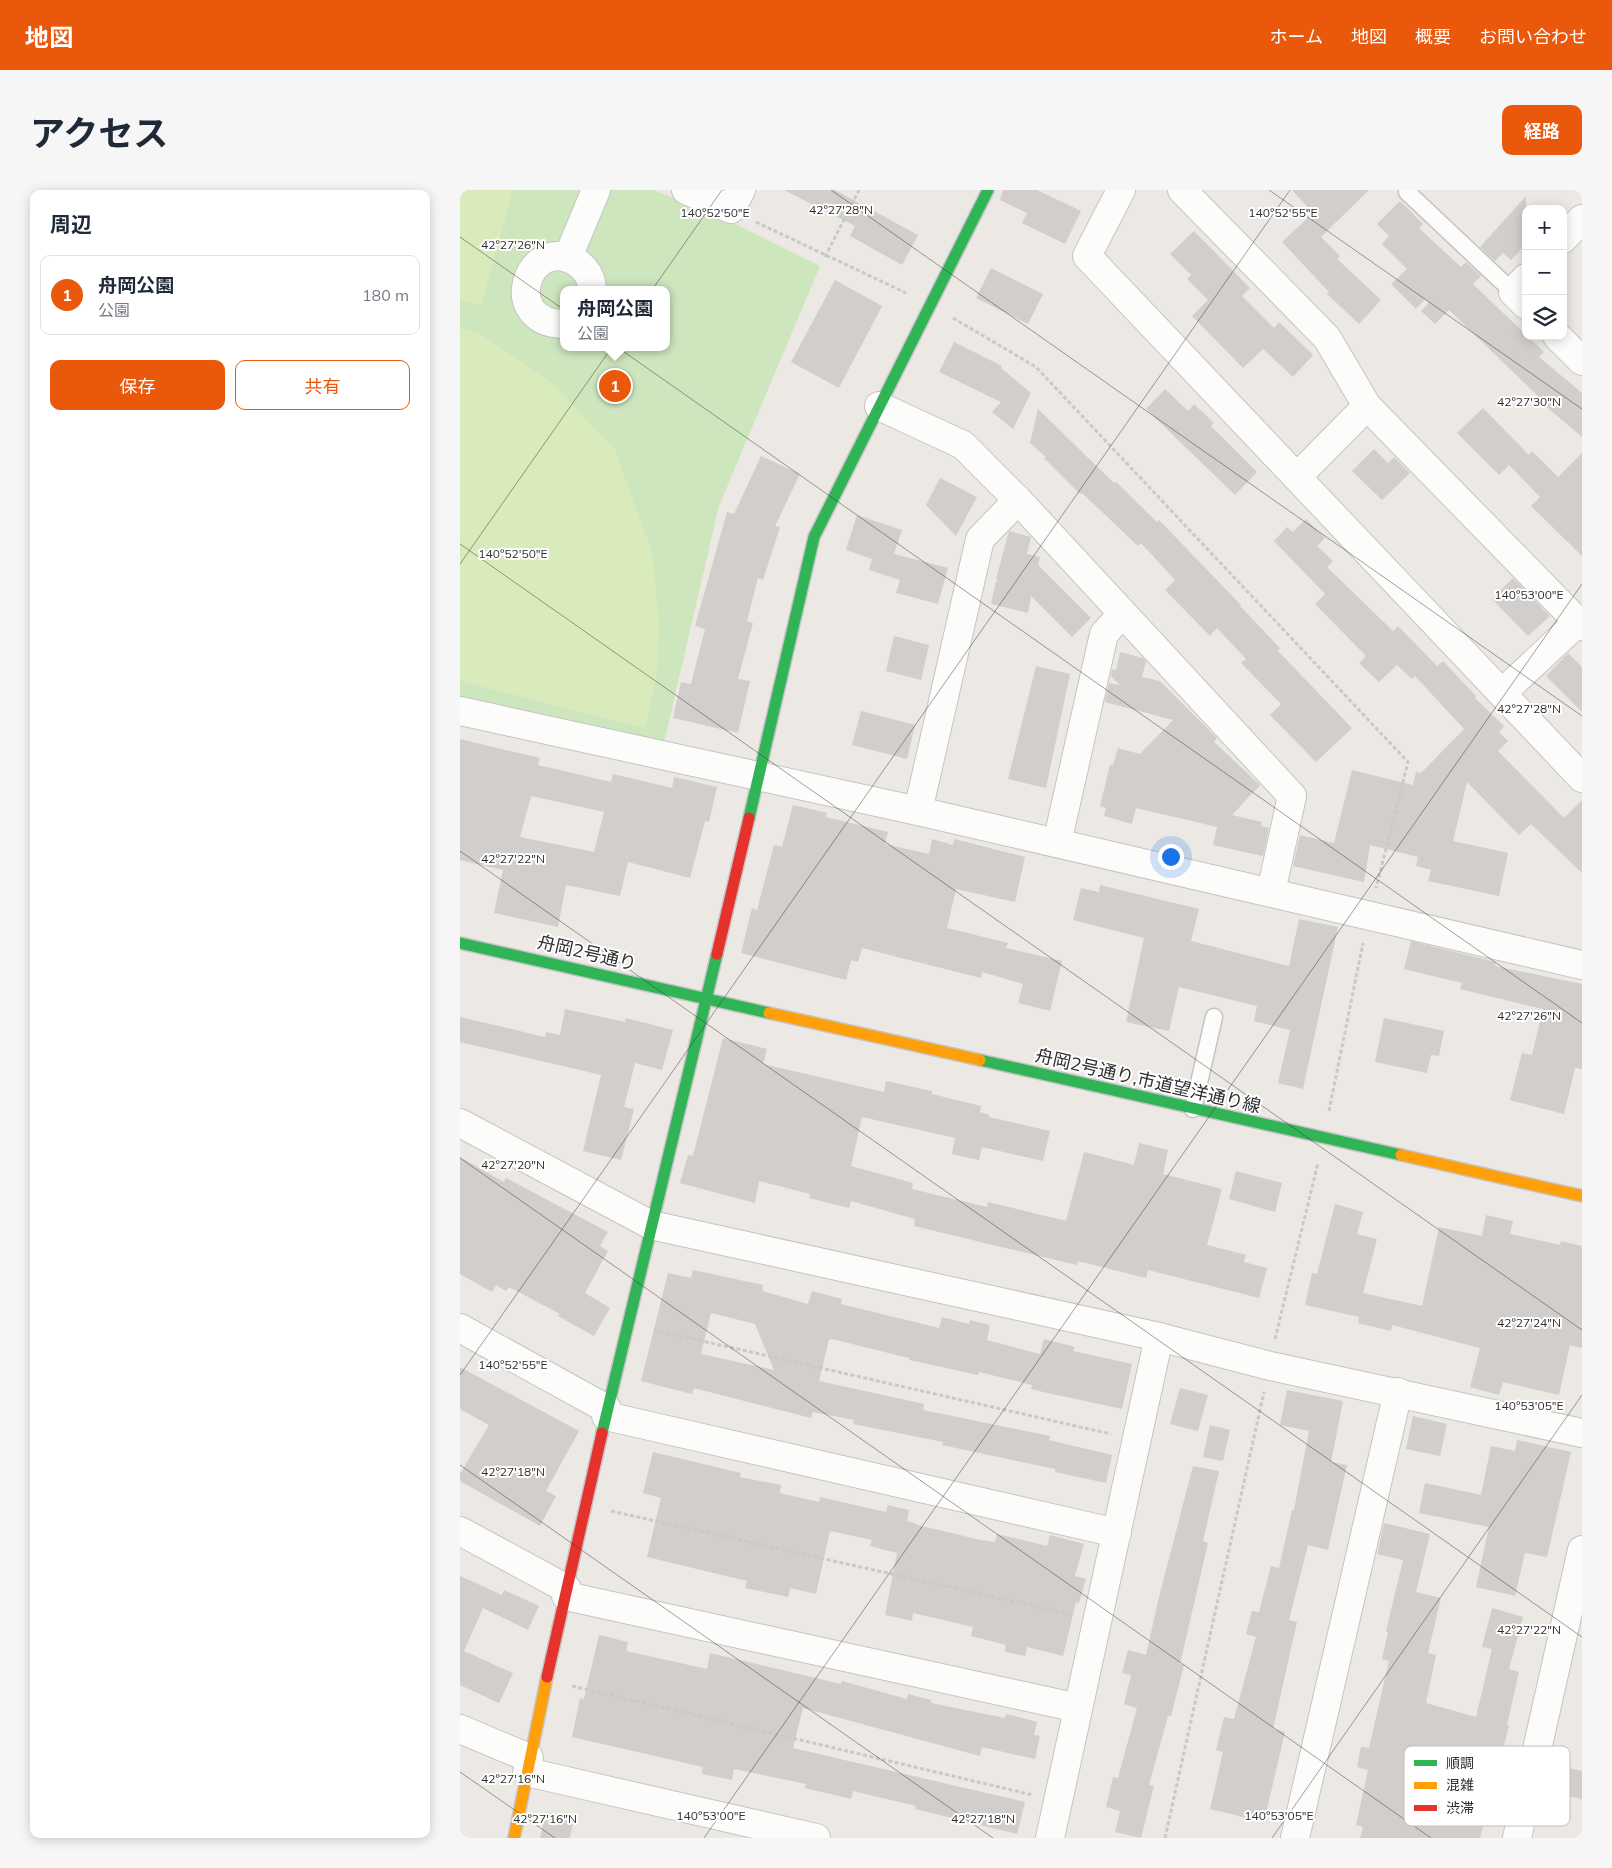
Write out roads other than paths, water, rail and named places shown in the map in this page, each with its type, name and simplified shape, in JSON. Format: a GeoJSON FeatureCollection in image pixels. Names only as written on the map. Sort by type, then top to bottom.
{"type":"FeatureCollection","features":[{"type":"Feature","properties":{"kind":"street"},"geometry":{"type":"LineString","coordinates":[[568,257],[596,190]]}},
{"type":"Feature","properties":{"kind":"street"},"geometry":{"type":"LineString","coordinates":[[686,190],[736,200]]}},
{"type":"Feature","properties":{"kind":"street"},"geometry":{"type":"LineString","coordinates":[[514,1838],[528,1765],[606,1413],[707,998],[814,538],[878,406],[988,190]]}},
{"type":"Feature","properties":{"kind":"street"},"geometry":{"type":"LineString","coordinates":[[1121,190],[1086,256],[1298,476],[1582,778]]}},
{"type":"Feature","properties":{"kind":"street"},"geometry":{"type":"LineString","coordinates":[[1182,190],[1327,338],[1367,406],[1580,624],[1502,693]]}},
{"type":"Feature","properties":{"kind":"street"},"geometry":{"type":"LineString","coordinates":[[1567,235],[1582,219]]}},
{"type":"Feature","properties":{"kind":"street"},"geometry":{"type":"LineString","coordinates":[[560,324],[549,324],[534,314],[525,298],[525,281],[535,265],[550,257],[568,257],[583,266],[592,282],[592,286]]}},
{"type":"Feature","properties":{"kind":"street"},"geometry":{"type":"LineString","coordinates":[[1561,340],[1582,361]]}},
{"type":"Feature","properties":{"kind":"street"},"geometry":{"type":"LineString","coordinates":[[878,406],[962,445],[1018,500],[1292,796],[1271,892]]}},
{"type":"Feature","properties":{"kind":"street"},"geometry":{"type":"LineString","coordinates":[[1298,476],[1367,406]]}},
{"type":"Feature","properties":{"kind":"street"},"geometry":{"type":"LineString","coordinates":[[918,811],[980,539],[1018,500]]}},
{"type":"Feature","properties":{"kind":"street"},"geometry":{"type":"LineString","coordinates":[[1057,843],[1104,634],[1122,614]]}},
{"type":"Feature","properties":{"kind":"street"},"geometry":{"type":"LineString","coordinates":[[460,711],[918,811],[1582,965]]}},
{"type":"Feature","properties":{"kind":"street","name":"舟岡2号通り"},"geometry":{"type":"LineString","coordinates":[[460,943],[707,998]]}},
{"type":"Feature","properties":{"kind":"street","name":"舟岡2号通り,市道望洋通り線"},"geometry":{"type":"LineString","coordinates":[[707,998],[1582,1196]]}},
{"type":"Feature","properties":{"kind":"street"},"geometry":{"type":"LineString","coordinates":[[460,1123],[651,1225],[1159,1337],[1270,1366],[1582,1433]]}},
{"type":"Feature","properties":{"kind":"street"},"geometry":{"type":"LineString","coordinates":[[460,1328],[606,1413],[1118,1533]]}},
{"type":"Feature","properties":{"kind":"street"},"geometry":{"type":"LineString","coordinates":[[1050,1838],[1118,1533],[1159,1337]]}},
{"type":"Feature","properties":{"kind":"street"},"geometry":{"type":"LineString","coordinates":[[1295,1838],[1398,1392]]}},
{"type":"Feature","properties":{"kind":"street"},"geometry":{"type":"LineString","coordinates":[[460,1531],[566,1592],[1078,1708]]}},
{"type":"Feature","properties":{"kind":"street"},"geometry":{"type":"LineString","coordinates":[[1538,1746],[1582,1550]]}},
{"type":"Feature","properties":{"kind":"street"},"geometry":{"type":"LineString","coordinates":[[460,1729],[528,1765],[816,1838]]}},
{"type":"Feature","properties":{"kind":"lane"},"geometry":{"type":"LineString","coordinates":[[1407,192],[1521,292]]}},
{"type":"Feature","properties":{"kind":"lane"},"geometry":{"type":"LineString","coordinates":[[1193,1109],[1214,1017]]}},
{"type":"Feature","properties":{"kind":"place","name":"舟岡公園"},"geometry":{"type":"Point","coordinates":[615,386]}}]}
